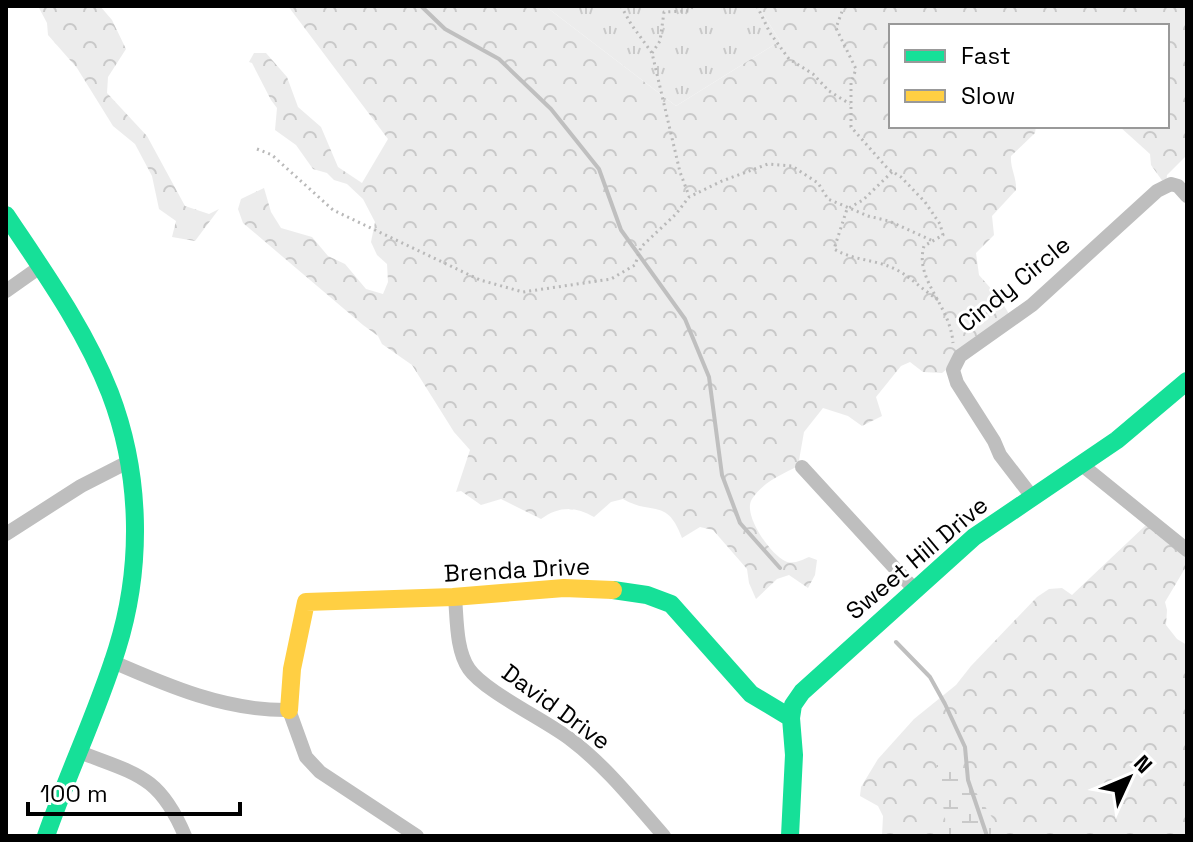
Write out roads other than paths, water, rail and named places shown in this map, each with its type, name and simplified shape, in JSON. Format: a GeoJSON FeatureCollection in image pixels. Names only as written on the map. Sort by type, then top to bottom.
{"type":"FeatureCollection","features":[{"type":"Feature","properties":{"kind":"street","name":"Cindy Circle"},"geometry":{"type":"LineString","coordinates":[[1033,498],[1000,455],[957,383],[953,370],[960,356],[1032,305],[1157,191],[1171,184],[1178,186],[1187,196]]}},
{"type":"Feature","properties":{"kind":"street"},"geometry":{"type":"LineString","coordinates":[[6,215],[86,345],[109,392],[128,462],[135,518],[135,550],[125,619],[46,836]]}},
{"type":"Feature","properties":{"kind":"street"},"geometry":{"type":"LineString","coordinates":[[6,291],[40,267]]}},
{"type":"Feature","properties":{"kind":"street","name":"Sweet Hill Drive"},"geometry":{"type":"LineString","coordinates":[[791,718],[793,705],[802,692],[914,589],[992,523],[1117,440],[1187,381]]}},
{"type":"Feature","properties":{"kind":"street"},"geometry":{"type":"LineString","coordinates":[[6,534],[81,486],[128,462]]}},
{"type":"Feature","properties":{"kind":"street"},"geometry":{"type":"LineString","coordinates":[[1082,465],[1187,550]]}},
{"type":"Feature","properties":{"kind":"street"},"geometry":{"type":"LineString","coordinates":[[802,467],[914,589]]}},
{"type":"Feature","properties":{"kind":"street","name":"Brenda Drive"},"geometry":{"type":"LineString","coordinates":[[289,710],[292,669],[306,602],[621,589],[654,595],[671,604],[751,694],[791,718]]}},
{"type":"Feature","properties":{"kind":"street","name":"David Drive"},"geometry":{"type":"LineString","coordinates":[[455,597],[463,654],[470,670],[485,684],[568,737],[593,757],[664,836]]}},
{"type":"Feature","properties":{"kind":"street"},"geometry":{"type":"LineString","coordinates":[[111,661],[158,682],[245,709],[289,710],[306,757],[320,772],[417,836]]}},
{"type":"Feature","properties":{"kind":"street"},"geometry":{"type":"LineString","coordinates":[[790,836],[794,755],[791,718]]}},
{"type":"Feature","properties":{"kind":"street"},"geometry":{"type":"LineString","coordinates":[[77,751],[150,781],[161,791],[185,836]]}},
{"type":"Feature","properties":{"kind":"waterway"},"geometry":{"type":"LineString","coordinates":[[421,6],[445,29],[499,59],[551,109],[599,169],[621,230],[685,319],[709,377],[722,475],[740,523],[780,568]]}},
{"type":"Feature","properties":{"kind":"waterway"},"geometry":{"type":"LineString","coordinates":[[896,642],[930,677],[945,704],[965,747],[968,780],[987,836]]}}]}
